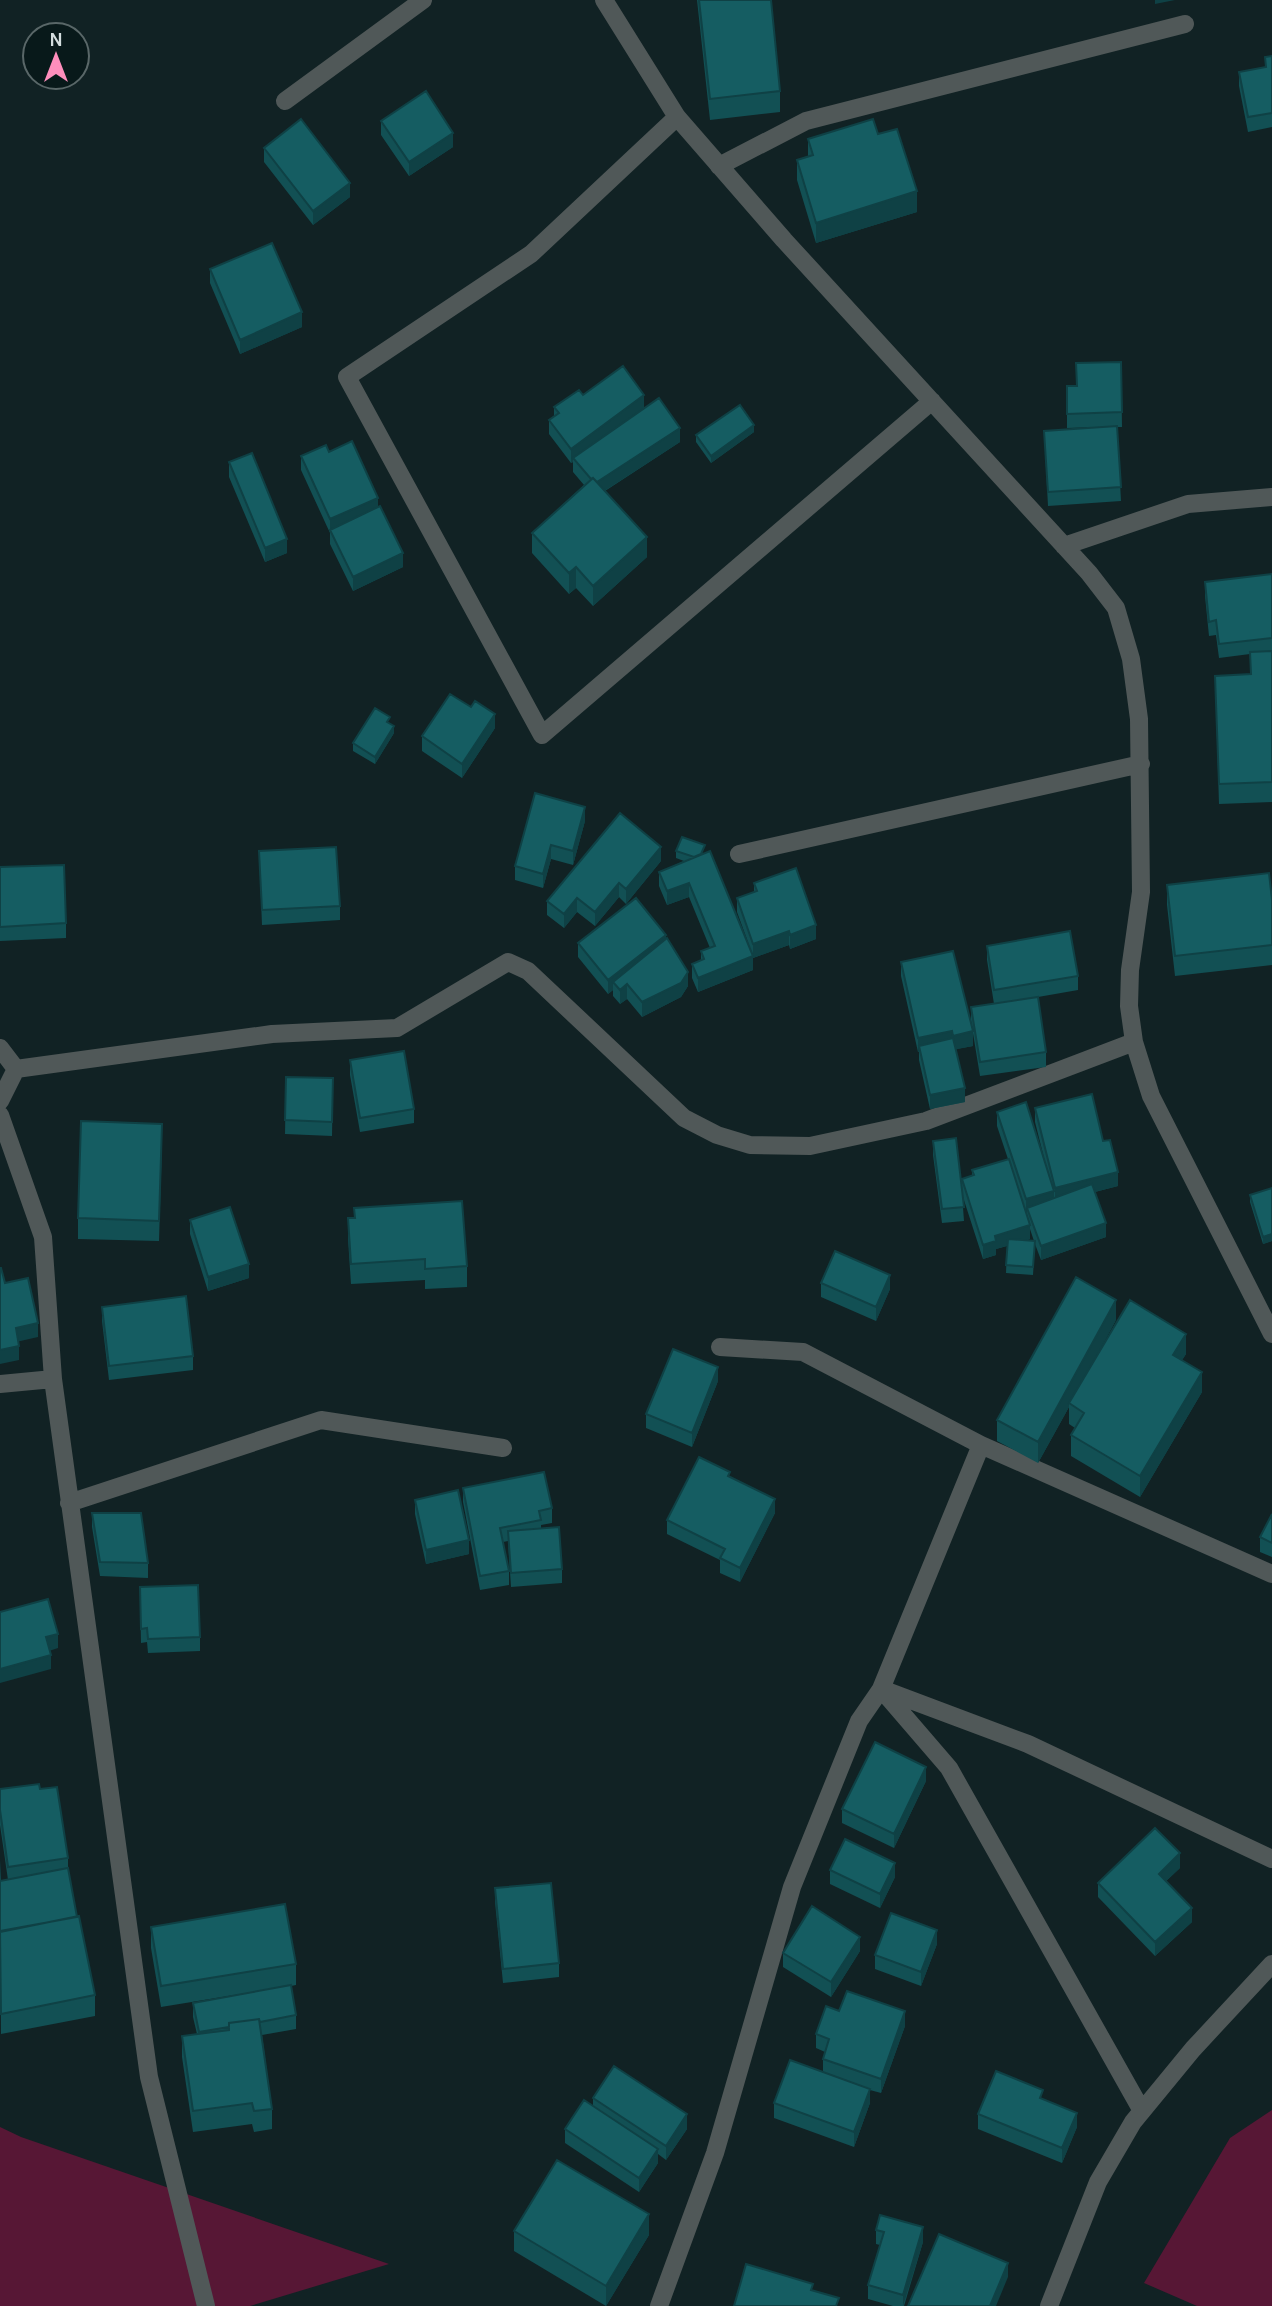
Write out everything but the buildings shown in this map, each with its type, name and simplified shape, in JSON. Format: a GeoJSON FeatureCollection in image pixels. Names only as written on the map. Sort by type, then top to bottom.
{"type":"FeatureCollection","features":[{"type":"Feature","properties":{"kind":"street"},"geometry":{"type":"LineString","coordinates":[[285,101],[379,35],[423,0]]}},
{"type":"Feature","properties":{"kind":"street"},"geometry":{"type":"LineString","coordinates":[[604,0],[677,117],[1064,546],[1116,608],[1131,659],[1139,719],[1141,764],[1141,892],[1130,970],[1134,1042],[1151,1096],[1272,1334]]}},
{"type":"Feature","properties":{"kind":"street"},"geometry":{"type":"LineString","coordinates":[[719,166],[806,121],[1185,24]]}},
{"type":"Feature","properties":{"kind":"street"},"geometry":{"type":"LineString","coordinates":[[677,117],[531,254],[347,377],[542,735],[932,401]]}},
{"type":"Feature","properties":{"kind":"street"},"geometry":{"type":"LineString","coordinates":[[1064,546],[1188,504],[1272,497]]}},
{"type":"Feature","properties":{"kind":"street"},"geometry":{"type":"LineString","coordinates":[[739,854],[1141,764]]}},
{"type":"Feature","properties":{"kind":"street"},"geometry":{"type":"LineString","coordinates":[[16,1069],[272,1034],[397,1028],[508,962],[528,971],[684,1118],[717,1135],[750,1145],[810,1146],[926,1121],[1134,1042]]}},
{"type":"Feature","properties":{"kind":"street"},"geometry":{"type":"LineString","coordinates":[[0,1048],[16,1069]]}},
{"type":"Feature","properties":{"kind":"street"},"geometry":{"type":"LineString","coordinates":[[0,1101],[16,1069]]}},
{"type":"Feature","properties":{"kind":"street"},"geometry":{"type":"LineString","coordinates":[[0,1115],[7,1142],[43,1237],[53,1379],[149,2077],[206,2306]]}},
{"type":"Feature","properties":{"kind":"street"},"geometry":{"type":"LineString","coordinates":[[720,1347],[803,1352],[981,1446],[1272,1574]]}},
{"type":"Feature","properties":{"kind":"street"},"geometry":{"type":"LineString","coordinates":[[0,1384],[53,1379]]}},
{"type":"Feature","properties":{"kind":"street"},"geometry":{"type":"LineString","coordinates":[[69,1503],[321,1420],[503,1448]]}},
{"type":"Feature","properties":{"kind":"street"},"geometry":{"type":"LineString","coordinates":[[659,2306],[715,2153],[792,1887],[859,1721],[881,1689],[981,1446]]}},
{"type":"Feature","properties":{"kind":"street"},"geometry":{"type":"LineString","coordinates":[[881,1689],[1028,1744],[1272,1859]]}},
{"type":"Feature","properties":{"kind":"street"},"geometry":{"type":"LineString","coordinates":[[881,1689],[949,1768],[1142,2111]]}},
{"type":"Feature","properties":{"kind":"street"},"geometry":{"type":"LineString","coordinates":[[1048,2306],[1098,2182],[1142,2111],[1193,2049],[1272,1964]]}},
{"type":"Feature","properties":{"kind":"shaded area"},"geometry":{"type":"Polygon","coordinates":[[[1272,2110],[1272,2306],[1197,2306],[1144,2283],[1230,2138],[1272,2110]]]}},
{"type":"Feature","properties":{"kind":"shaded area"},"geometry":{"type":"Polygon","coordinates":[[[0,2127],[21,2137],[389,2264],[250,2306],[0,2306],[0,2127]]]}}]}
